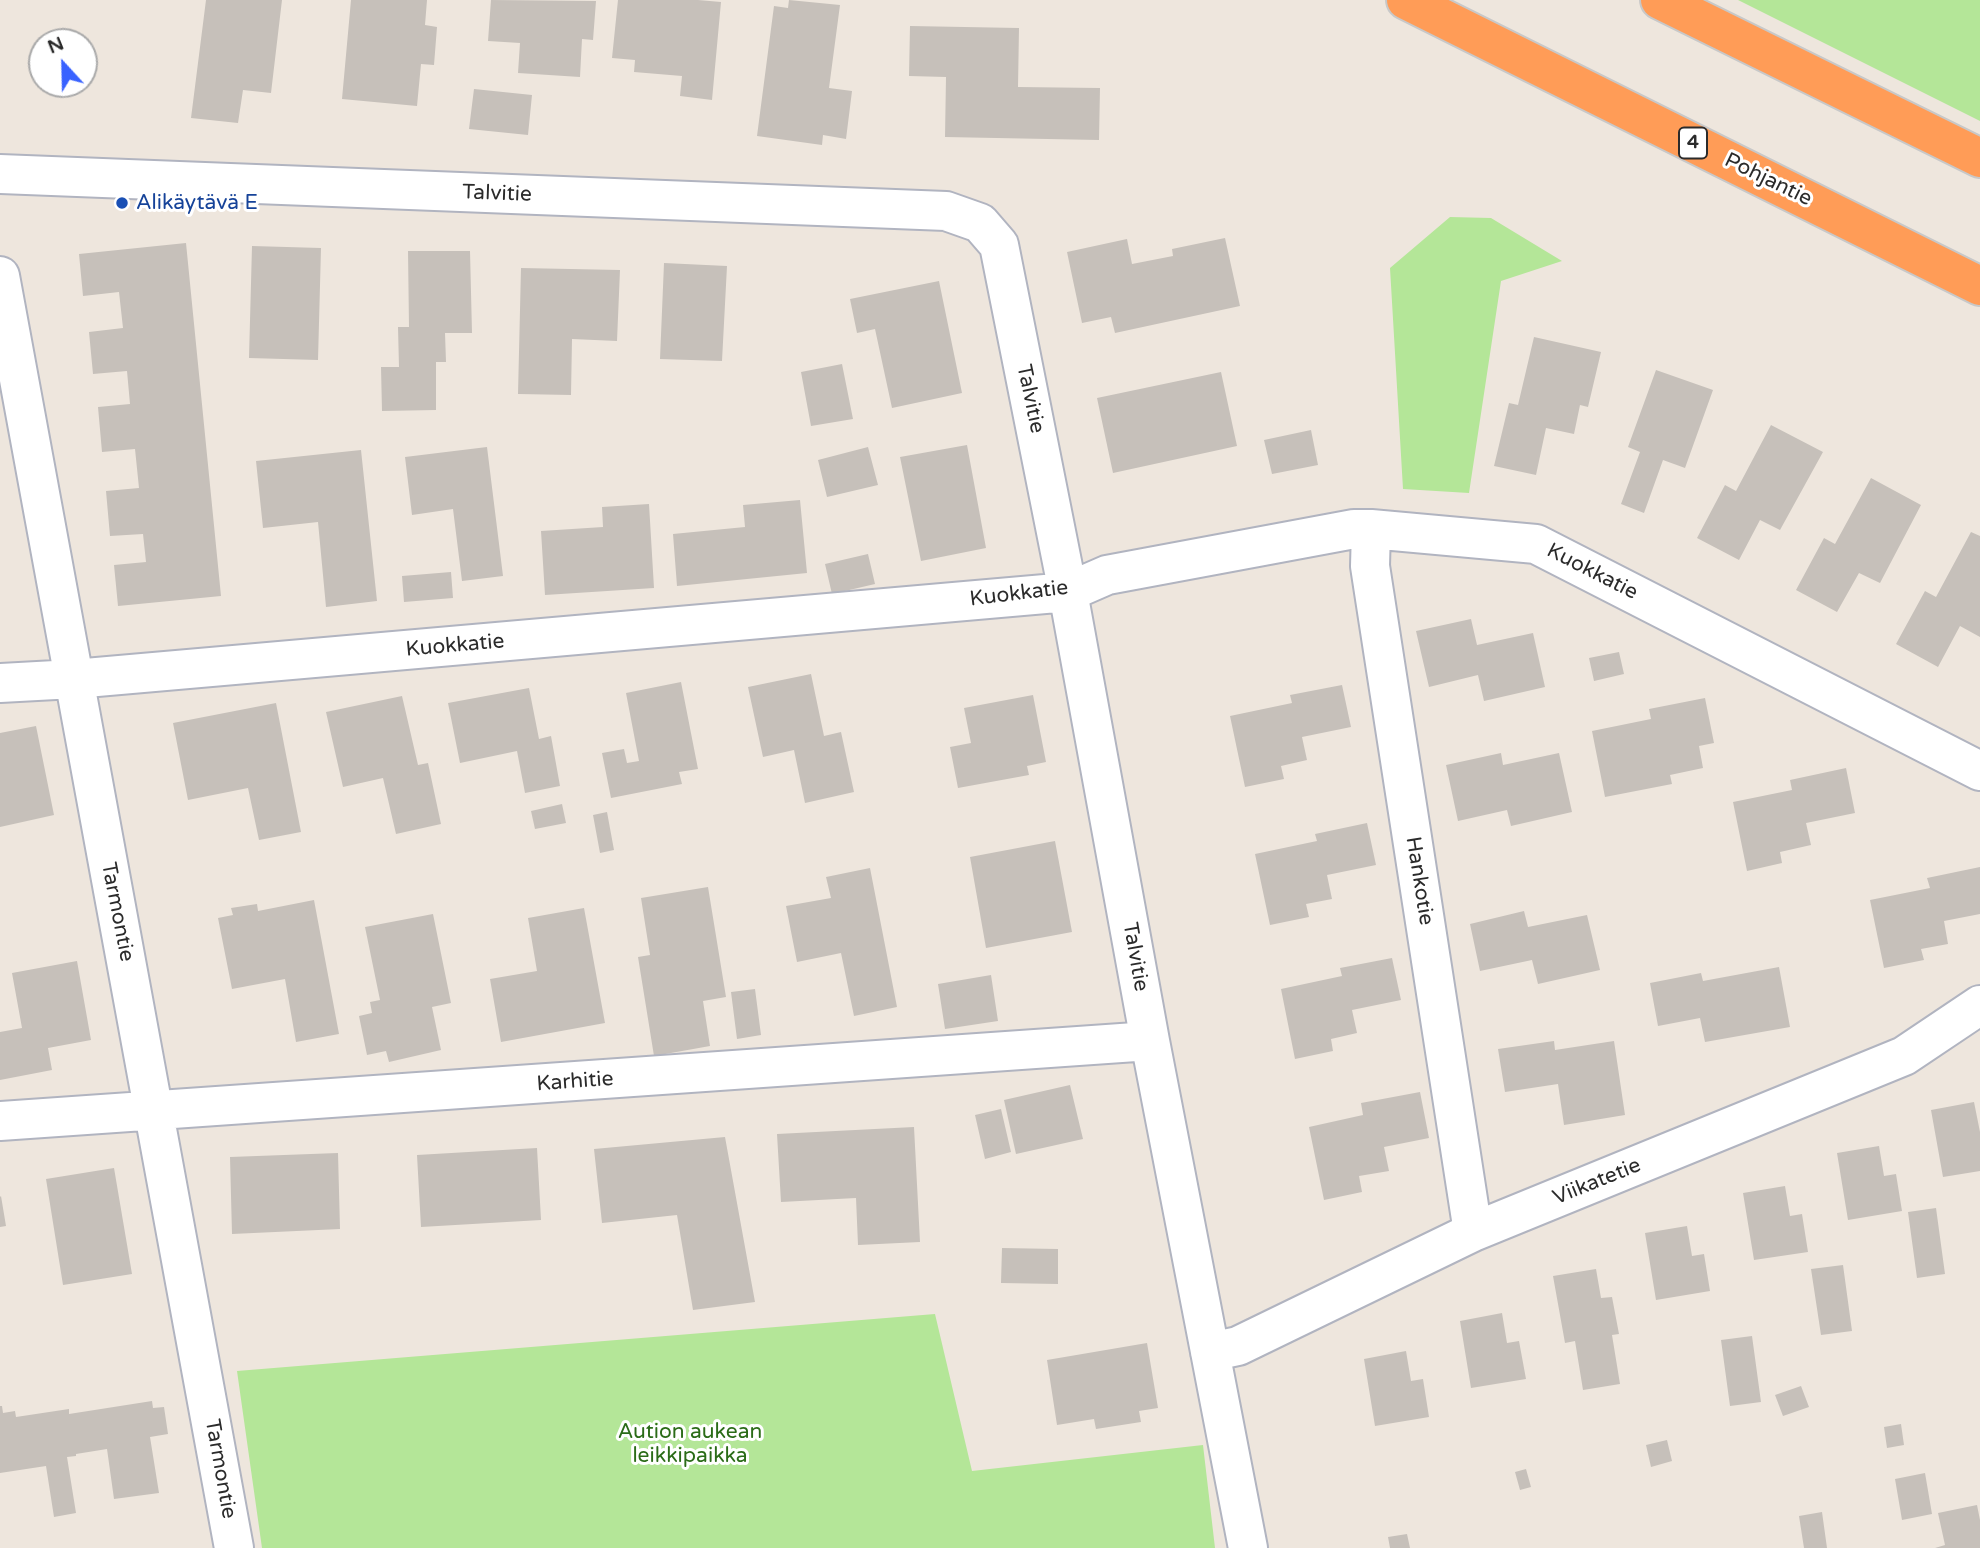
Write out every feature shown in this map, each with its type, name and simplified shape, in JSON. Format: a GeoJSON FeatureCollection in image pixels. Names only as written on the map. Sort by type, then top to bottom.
{"type":"FeatureCollection","features":[{"type":"Feature","properties":{"kind":"highway","name":"Pohjantie"},"geometry":{"type":"LineString","coordinates":[[1406,0],[1980,286]]}},
{"type":"Feature","properties":{"kind":"highway"},"geometry":{"type":"LineString","coordinates":[[1660,0],[1980,158]]}},
{"type":"Feature","properties":{"kind":"street","name":"Talvitie"},"geometry":{"type":"LineString","coordinates":[[0,174],[946,211],[980,223],[999,245],[1069,592],[1150,1041],[1248,1548]]}},
{"type":"Feature","properties":{"kind":"street","name":"Tarmontie"},"geometry":{"type":"LineString","coordinates":[[0,276],[234,1548]]}},
{"type":"Feature","properties":{"kind":"street","name":"Kuokkatie"},"geometry":{"type":"LineString","coordinates":[[0,683],[74,679],[1069,592],[1107,575],[1354,529],[1371,529],[1536,544],[1980,771]]}},
{"type":"Feature","properties":{"kind":"street","name":"Hankotie"},"geometry":{"type":"LineString","coordinates":[[1371,529],[1370,566],[1473,1232]]}},
{"type":"Feature","properties":{"kind":"street","name":"Viikatetie"},"geometry":{"type":"LineString","coordinates":[[1210,1352],[1238,1346],[1473,1232],[1904,1056],[1980,1005]]}},
{"type":"Feature","properties":{"kind":"street","name":"Karhitie"},"geometry":{"type":"LineString","coordinates":[[0,1121],[1150,1041]]}},
{"type":"Feature","properties":{"kind":"green space"},"geometry":{"type":"Polygon","coordinates":[[[1738,0],[1980,0],[1980,121],[1738,0]]]}},
{"type":"Feature","properties":{"kind":"green space"},"geometry":{"type":"Polygon","coordinates":[[[1450,217],[1491,218],[1562,261],[1501,281],[1469,493],[1403,489],[1390,268],[1450,217]]]}},
{"type":"Feature","properties":{"kind":"green space","name":"Aution aukean leikkipaikka"},"geometry":{"type":"Polygon","coordinates":[[[935,1314],[972,1471],[1203,1445],[1215,1548],[262,1548],[237,1371],[935,1314]]]}},
{"type":"Feature","properties":{"kind":"building"},"geometry":{"type":"Polygon","coordinates":[[[206,0],[282,0],[271,93],[243,90],[238,123],[191,118],[206,0]]]}},
{"type":"Feature","properties":{"kind":"building"},"geometry":{"type":"Polygon","coordinates":[[[351,0],[427,0],[425,25],[437,27],[434,65],[421,64],[417,106],[342,99],[351,0]]]}},
{"type":"Feature","properties":{"kind":"building"},"geometry":{"type":"Polygon","coordinates":[[[491,0],[596,1],[593,40],[582,39],[580,77],[518,73],[520,43],[488,41],[491,0]]]}},
{"type":"Feature","properties":{"kind":"building"},"geometry":{"type":"Polygon","coordinates":[[[618,0],[721,2],[712,100],[680,96],[682,76],[634,72],[635,60],[612,58],[618,0]]]}},
{"type":"Feature","properties":{"kind":"building"},"geometry":{"type":"Polygon","coordinates":[[[789,0],[840,5],[829,88],[852,91],[846,139],[823,135],[822,145],[757,136],[774,6],[788,8],[789,0]]]}},
{"type":"Feature","properties":{"kind":"building"},"geometry":{"type":"Polygon","coordinates":[[[910,26],[1019,28],[1018,87],[1100,88],[1099,140],[945,137],[946,77],[909,76],[910,26]]]}},
{"type":"Feature","properties":{"kind":"building"},"geometry":{"type":"Polygon","coordinates":[[[474,89],[532,95],[528,135],[469,129],[474,89]]]}},
{"type":"Feature","properties":{"kind":"building"},"geometry":{"type":"Polygon","coordinates":[[[1225,238],[1240,306],[1115,333],[1111,317],[1082,323],[1067,252],[1127,239],[1132,264],[1173,256],[1172,249],[1225,238]]]}},
{"type":"Feature","properties":{"kind":"building"},"geometry":{"type":"Polygon","coordinates":[[[186,243],[221,596],[118,606],[114,565],[146,562],[143,534],[110,536],[106,491],[139,488],[135,449],[102,452],[98,407],[130,404],[127,371],[93,374],[89,332],[123,328],[119,292],[83,296],[79,254],[186,243]]]}},
{"type":"Feature","properties":{"kind":"building"},"geometry":{"type":"Polygon","coordinates":[[[252,246],[321,248],[318,360],[249,358],[252,246]]]}},
{"type":"Feature","properties":{"kind":"building"},"geometry":{"type":"Polygon","coordinates":[[[408,251],[470,251],[472,333],[445,333],[446,362],[436,362],[436,410],[382,411],[381,367],[399,367],[398,327],[409,327],[408,251]]]}},
{"type":"Feature","properties":{"kind":"building"},"geometry":{"type":"Polygon","coordinates":[[[664,263],[727,266],[722,361],[660,359],[664,263]]]}},
{"type":"Feature","properties":{"kind":"building"},"geometry":{"type":"Polygon","coordinates":[[[521,268],[620,270],[617,341],[572,339],[571,395],[518,394],[521,268]]]}},
{"type":"Feature","properties":{"kind":"building"},"geometry":{"type":"Polygon","coordinates":[[[939,281],[962,393],[892,408],[875,329],[857,333],[850,299],[939,281]]]}},
{"type":"Feature","properties":{"kind":"building"},"geometry":{"type":"Polygon","coordinates":[[[1534,337],[1601,352],[1588,407],[1580,405],[1574,434],[1546,428],[1536,475],[1494,466],[1509,403],[1518,405],[1534,337]]]}},
{"type":"Feature","properties":{"kind":"building"},"geometry":{"type":"Polygon","coordinates":[[[842,364],[853,419],[811,426],[801,372],[842,364]]]}},
{"type":"Feature","properties":{"kind":"building"},"geometry":{"type":"Polygon","coordinates":[[[1656,370],[1713,390],[1685,468],[1663,460],[1644,513],[1621,504],[1640,452],[1628,447],[1656,370]]]}},
{"type":"Feature","properties":{"kind":"building"},"geometry":{"type":"Polygon","coordinates":[[[1221,372],[1237,446],[1113,473],[1097,398],[1221,372]]]}},
{"type":"Feature","properties":{"kind":"building"},"geometry":{"type":"Polygon","coordinates":[[[1771,425],[1823,452],[1780,530],[1760,520],[1739,560],[1697,538],[1725,485],[1736,491],[1771,425]]]}},
{"type":"Feature","properties":{"kind":"building"},"geometry":{"type":"Polygon","coordinates":[[[1311,430],[1318,465],[1272,474],[1264,440],[1311,430]]]}},
{"type":"Feature","properties":{"kind":"building"},"geometry":{"type":"Polygon","coordinates":[[[967,445],[986,548],[921,561],[900,457],[967,445]]]}},
{"type":"Feature","properties":{"kind":"building"},"geometry":{"type":"Polygon","coordinates":[[[487,447],[503,576],[462,581],[453,509],[412,515],[405,457],[487,447]]]}},
{"type":"Feature","properties":{"kind":"building"},"geometry":{"type":"Polygon","coordinates":[[[868,447],[878,485],[827,497],[818,460],[868,447]]]}},
{"type":"Feature","properties":{"kind":"building"},"geometry":{"type":"Polygon","coordinates":[[[361,450],[377,601],[326,607],[318,522],[263,528],[256,461],[361,450]]]}},
{"type":"Feature","properties":{"kind":"building"},"geometry":{"type":"Polygon","coordinates":[[[1871,478],[1921,505],[1880,583],[1859,573],[1837,612],[1796,590],[1824,538],[1835,544],[1871,478]]]}},
{"type":"Feature","properties":{"kind":"building"},"geometry":{"type":"Polygon","coordinates":[[[800,500],[807,573],[677,586],[673,534],[745,527],[743,505],[800,500]]]}},
{"type":"Feature","properties":{"kind":"building"},"geometry":{"type":"Polygon","coordinates":[[[649,504],[654,588],[545,595],[541,531],[603,527],[602,507],[649,504]]]}},
{"type":"Feature","properties":{"kind":"building"},"geometry":{"type":"Polygon","coordinates":[[[1971,532],[1980,536],[1980,637],[1960,626],[1938,667],[1896,644],[1925,591],[1936,597],[1971,532]]]}},
{"type":"Feature","properties":{"kind":"building"},"geometry":{"type":"Polygon","coordinates":[[[868,554],[875,584],[832,594],[825,564],[868,554]]]}},
{"type":"Feature","properties":{"kind":"building"},"geometry":{"type":"Polygon","coordinates":[[[451,572],[453,598],[404,602],[402,576],[451,572]]]}},
{"type":"Feature","properties":{"kind":"building"},"geometry":{"type":"Polygon","coordinates":[[[1471,619],[1477,645],[1533,633],[1545,687],[1484,701],[1478,675],[1429,687],[1416,631],[1471,619]]]}},
{"type":"Feature","properties":{"kind":"building"},"geometry":{"type":"Polygon","coordinates":[[[1619,652],[1624,674],[1594,681],[1589,658],[1619,652]]]}},
{"type":"Feature","properties":{"kind":"building"},"geometry":{"type":"Polygon","coordinates":[[[811,674],[824,736],[841,732],[854,792],[805,803],[794,750],[763,757],[748,687],[811,674]]]}},
{"type":"Feature","properties":{"kind":"building"},"geometry":{"type":"Polygon","coordinates":[[[681,682],[698,769],[679,772],[682,784],[611,798],[602,753],[624,749],[627,763],[639,761],[626,693],[681,682]]]}},
{"type":"Feature","properties":{"kind":"building"},"geometry":{"type":"Polygon","coordinates":[[[1342,685],[1351,727],[1302,737],[1307,760],[1281,766],[1284,779],[1245,787],[1230,716],[1292,703],[1290,695],[1342,685]]]}},
{"type":"Feature","properties":{"kind":"building"},"geometry":{"type":"Polygon","coordinates":[[[529,688],[539,739],[551,736],[560,786],[525,793],[517,751],[460,763],[448,703],[529,688]]]}},
{"type":"Feature","properties":{"kind":"building"},"geometry":{"type":"Polygon","coordinates":[[[1033,695],[1046,762],[1027,766],[1029,775],[958,788],[950,747],[971,743],[964,708],[1033,695]]]}},
{"type":"Feature","properties":{"kind":"building"},"geometry":{"type":"Polygon","coordinates":[[[402,696],[418,765],[428,763],[441,824],[396,834],[383,778],[343,787],[326,712],[402,696]]]}},
{"type":"Feature","properties":{"kind":"building"},"geometry":{"type":"Polygon","coordinates":[[[1705,698],[1714,743],[1699,746],[1703,768],[1670,775],[1672,784],[1605,797],[1592,731],[1651,719],[1649,709],[1705,698]]]}},
{"type":"Feature","properties":{"kind":"building"},"geometry":{"type":"Polygon","coordinates":[[[276,703],[301,832],[259,840],[248,788],[188,800],[173,723],[276,703]]]}},
{"type":"Feature","properties":{"kind":"building"},"geometry":{"type":"Polygon","coordinates":[[[36,726],[54,815],[0,827],[0,733],[36,726]]]}},
{"type":"Feature","properties":{"kind":"building"},"geometry":{"type":"Polygon","coordinates":[[[1501,753],[1503,765],[1559,753],[1572,812],[1511,826],[1507,810],[1458,821],[1446,765],[1501,753]]]}},
{"type":"Feature","properties":{"kind":"building"},"geometry":{"type":"Polygon","coordinates":[[[1846,768],[1855,813],[1806,823],[1811,845],[1780,852],[1782,863],[1747,871],[1733,802],[1792,790],[1790,780],[1846,768]]]}},
{"type":"Feature","properties":{"kind":"building"},"geometry":{"type":"Polygon","coordinates":[[[562,804],[566,823],[535,829],[531,811],[562,804]]]}},
{"type":"Feature","properties":{"kind":"building"},"geometry":{"type":"Polygon","coordinates":[[[607,812],[614,850],[600,853],[593,815],[607,812]]]}},
{"type":"Feature","properties":{"kind":"building"},"geometry":{"type":"Polygon","coordinates":[[[1367,823],[1376,865],[1327,875],[1332,899],[1306,904],[1309,917],[1270,925],[1255,854],[1317,841],[1315,834],[1367,823]]]}},
{"type":"Feature","properties":{"kind":"building"},"geometry":{"type":"Polygon","coordinates":[[[1055,841],[1072,932],[986,948],[970,857],[1055,841]]]}},
{"type":"Feature","properties":{"kind":"building"},"geometry":{"type":"Polygon","coordinates":[[[1980,867],[1980,914],[1944,921],[1948,944],[1921,949],[1924,960],[1884,968],[1870,900],[1930,888],[1927,878],[1980,867]]]}},
{"type":"Feature","properties":{"kind":"building"},"geometry":{"type":"Polygon","coordinates":[[[870,868],[897,1007],[854,1016],[841,953],[797,962],[786,906],[831,898],[826,877],[870,868]]]}},
{"type":"Feature","properties":{"kind":"building"},"geometry":{"type":"Polygon","coordinates":[[[708,887],[726,997],[703,1001],[710,1046],[654,1056],[638,957],[650,955],[641,898],[708,887]]]}},
{"type":"Feature","properties":{"kind":"building"},"geometry":{"type":"Polygon","coordinates":[[[314,900],[339,1034],[296,1042],[285,979],[232,989],[218,918],[233,915],[231,908],[257,904],[258,911],[314,900]]]}},
{"type":"Feature","properties":{"kind":"building"},"geometry":{"type":"Polygon","coordinates":[[[584,908],[605,1023],[501,1042],[490,979],[537,971],[528,918],[584,908]]]}},
{"type":"Feature","properties":{"kind":"building"},"geometry":{"type":"Polygon","coordinates":[[[1524,911],[1528,927],[1587,915],[1600,970],[1538,984],[1532,960],[1480,971],[1470,924],[1524,911]]]}},
{"type":"Feature","properties":{"kind":"building"},"geometry":{"type":"Polygon","coordinates":[[[433,914],[451,1003],[432,1007],[441,1050],[389,1062],[386,1051],[367,1055],[359,1016],[372,1013],[370,1002],[380,1000],[365,927],[433,914]]]}},
{"type":"Feature","properties":{"kind":"building"},"geometry":{"type":"Polygon","coordinates":[[[1392,958],[1401,1000],[1352,1010],[1357,1033],[1331,1039],[1333,1051],[1295,1059],[1281,989],[1342,976],[1340,968],[1392,958]]]}},
{"type":"Feature","properties":{"kind":"building"},"geometry":{"type":"Polygon","coordinates":[[[77,961],[91,1040],[48,1048],[52,1070],[0,1080],[0,1032],[22,1028],[12,973],[77,961]]]}},
{"type":"Feature","properties":{"kind":"building"},"geometry":{"type":"Polygon","coordinates":[[[1779,967],[1790,1027],[1705,1042],[1700,1018],[1658,1026],[1650,983],[1701,973],[1703,981],[1779,967]]]}},
{"type":"Feature","properties":{"kind":"building"},"geometry":{"type":"Polygon","coordinates":[[[991,975],[998,1021],[945,1029],[938,984],[991,975]]]}},
{"type":"Feature","properties":{"kind":"building"},"geometry":{"type":"Polygon","coordinates":[[[755,989],[761,1035],[737,1039],[731,992],[755,989]]]}},
{"type":"Feature","properties":{"kind":"building"},"geometry":{"type":"Polygon","coordinates":[[[1554,1041],[1555,1050],[1614,1041],[1625,1115],[1564,1125],[1558,1084],[1505,1092],[1498,1049],[1554,1041]]]}},
{"type":"Feature","properties":{"kind":"building"},"geometry":{"type":"Polygon","coordinates":[[[1070,1085],[1083,1139],[1016,1154],[1004,1100],[1070,1085]]]}},
{"type":"Feature","properties":{"kind":"building"},"geometry":{"type":"Polygon","coordinates":[[[1420,1092],[1429,1138],[1384,1147],[1389,1171],[1359,1176],[1362,1192],[1324,1200],[1309,1127],[1363,1115],[1361,1103],[1420,1092]]]}},
{"type":"Feature","properties":{"kind":"building"},"geometry":{"type":"Polygon","coordinates":[[[1974,1102],[1980,1132],[1980,1171],[1943,1177],[1931,1110],[1974,1102]]]}},
{"type":"Feature","properties":{"kind":"building"},"geometry":{"type":"Polygon","coordinates":[[[1001,1109],[1011,1152],[985,1159],[975,1115],[1001,1109]]]}},
{"type":"Feature","properties":{"kind":"building"},"geometry":{"type":"Polygon","coordinates":[[[914,1127],[920,1242],[858,1245],[856,1198],[781,1202],[777,1134],[914,1127]]]}},
{"type":"Feature","properties":{"kind":"building"},"geometry":{"type":"Polygon","coordinates":[[[725,1137],[755,1302],[693,1310],[677,1215],[602,1223],[594,1149],[725,1137]]]}},
{"type":"Feature","properties":{"kind":"building"},"geometry":{"type":"Polygon","coordinates":[[[1879,1146],[1884,1176],[1896,1174],[1902,1211],[1848,1220],[1837,1153],[1879,1146]]]}},
{"type":"Feature","properties":{"kind":"building"},"geometry":{"type":"Polygon","coordinates":[[[537,1148],[541,1220],[421,1227],[417,1155],[537,1148]]]}},
{"type":"Feature","properties":{"kind":"building"},"geometry":{"type":"Polygon","coordinates":[[[338,1153],[340,1229],[232,1234],[230,1157],[338,1153]]]}},
{"type":"Feature","properties":{"kind":"building"},"geometry":{"type":"Polygon","coordinates":[[[114,1168],[132,1274],[63,1285],[46,1179],[114,1168]]]}},
{"type":"Feature","properties":{"kind":"building"},"geometry":{"type":"Polygon","coordinates":[[[1785,1186],[1790,1216],[1802,1214],[1808,1252],[1754,1260],[1743,1193],[1785,1186]]]}},
{"type":"Feature","properties":{"kind":"building"},"geometry":{"type":"Polygon","coordinates":[[[0,1197],[6,1226],[0,1227],[0,1197]]]}},
{"type":"Feature","properties":{"kind":"building"},"geometry":{"type":"Polygon","coordinates":[[[1936,1208],[1945,1274],[1917,1278],[1908,1212],[1936,1208]]]}},
{"type":"Feature","properties":{"kind":"building"},"geometry":{"type":"Polygon","coordinates":[[[1687,1226],[1692,1256],[1704,1254],[1710,1291],[1656,1300],[1645,1233],[1687,1226]]]}},
{"type":"Feature","properties":{"kind":"building"},"geometry":{"type":"Polygon","coordinates":[[[1002,1248],[1058,1249],[1058,1284],[1001,1283],[1002,1248]]]}},
{"type":"Feature","properties":{"kind":"building"},"geometry":{"type":"Polygon","coordinates":[[[1843,1265],[1852,1331],[1821,1335],[1811,1269],[1843,1265]]]}},
{"type":"Feature","properties":{"kind":"building"},"geometry":{"type":"Polygon","coordinates":[[[1596,1269],[1601,1298],[1612,1297],[1619,1334],[1612,1335],[1620,1384],[1583,1390],[1575,1341],[1565,1343],[1553,1276],[1596,1269]]]}},
{"type":"Feature","properties":{"kind":"building"},"geometry":{"type":"Polygon","coordinates":[[[1502,1313],[1507,1343],[1519,1341],[1526,1379],[1471,1388],[1460,1321],[1502,1313]]]}},
{"type":"Feature","properties":{"kind":"building"},"geometry":{"type":"Polygon","coordinates":[[[1752,1336],[1761,1402],[1730,1406],[1721,1340],[1752,1336]]]}},
{"type":"Feature","properties":{"kind":"building"},"geometry":{"type":"Polygon","coordinates":[[[1147,1343],[1158,1408],[1139,1411],[1141,1422],[1096,1429],[1094,1419],[1057,1425],[1047,1360],[1147,1343]]]}},
{"type":"Feature","properties":{"kind":"building"},"geometry":{"type":"Polygon","coordinates":[[[1406,1351],[1411,1381],[1423,1379],[1429,1417],[1375,1426],[1364,1359],[1406,1351]]]}},
{"type":"Feature","properties":{"kind":"building"},"geometry":{"type":"Polygon","coordinates":[[[1801,1386],[1809,1407],[1783,1416],[1775,1395],[1801,1386]]]}},
{"type":"Feature","properties":{"kind":"building"},"geometry":{"type":"Polygon","coordinates":[[[152,1401],[153,1408],[164,1407],[168,1434],[150,1437],[159,1493],[114,1499],[107,1449],[67,1457],[76,1513],[54,1517],[46,1466],[0,1473],[0,1406],[3,1413],[15,1411],[16,1417],[69,1409],[69,1414],[152,1401]]]}},
{"type":"Feature","properties":{"kind":"building"},"geometry":{"type":"Polygon","coordinates":[[[1901,1424],[1904,1445],[1887,1448],[1884,1427],[1901,1424]]]}},
{"type":"Feature","properties":{"kind":"building"},"geometry":{"type":"Polygon","coordinates":[[[1667,1440],[1672,1461],[1651,1467],[1646,1445],[1667,1440]]]}},
{"type":"Feature","properties":{"kind":"building"},"geometry":{"type":"Polygon","coordinates":[[[1526,1469],[1531,1487],[1520,1490],[1515,1472],[1526,1469]]]}},
{"type":"Feature","properties":{"kind":"building"},"geometry":{"type":"Polygon","coordinates":[[[1925,1473],[1932,1514],[1902,1520],[1895,1479],[1925,1473]]]}},
{"type":"Feature","properties":{"kind":"building"},"geometry":{"type":"Polygon","coordinates":[[[1977,1505],[1980,1548],[1935,1548],[1945,1545],[1938,1513],[1977,1505]]]}},
{"type":"Feature","properties":{"kind":"building"},"geometry":{"type":"Polygon","coordinates":[[[1822,1512],[1827,1548],[1804,1548],[1799,1516],[1822,1512]]]}},
{"type":"Feature","properties":{"kind":"building"},"geometry":{"type":"Polygon","coordinates":[[[1407,1534],[1410,1548],[1390,1548],[1388,1537],[1407,1534]]]}},
{"type":"Feature","properties":{"kind":"place","name":"Alikäytävä E"},"geometry":{"type":"Point","coordinates":[122,203]}}]}
